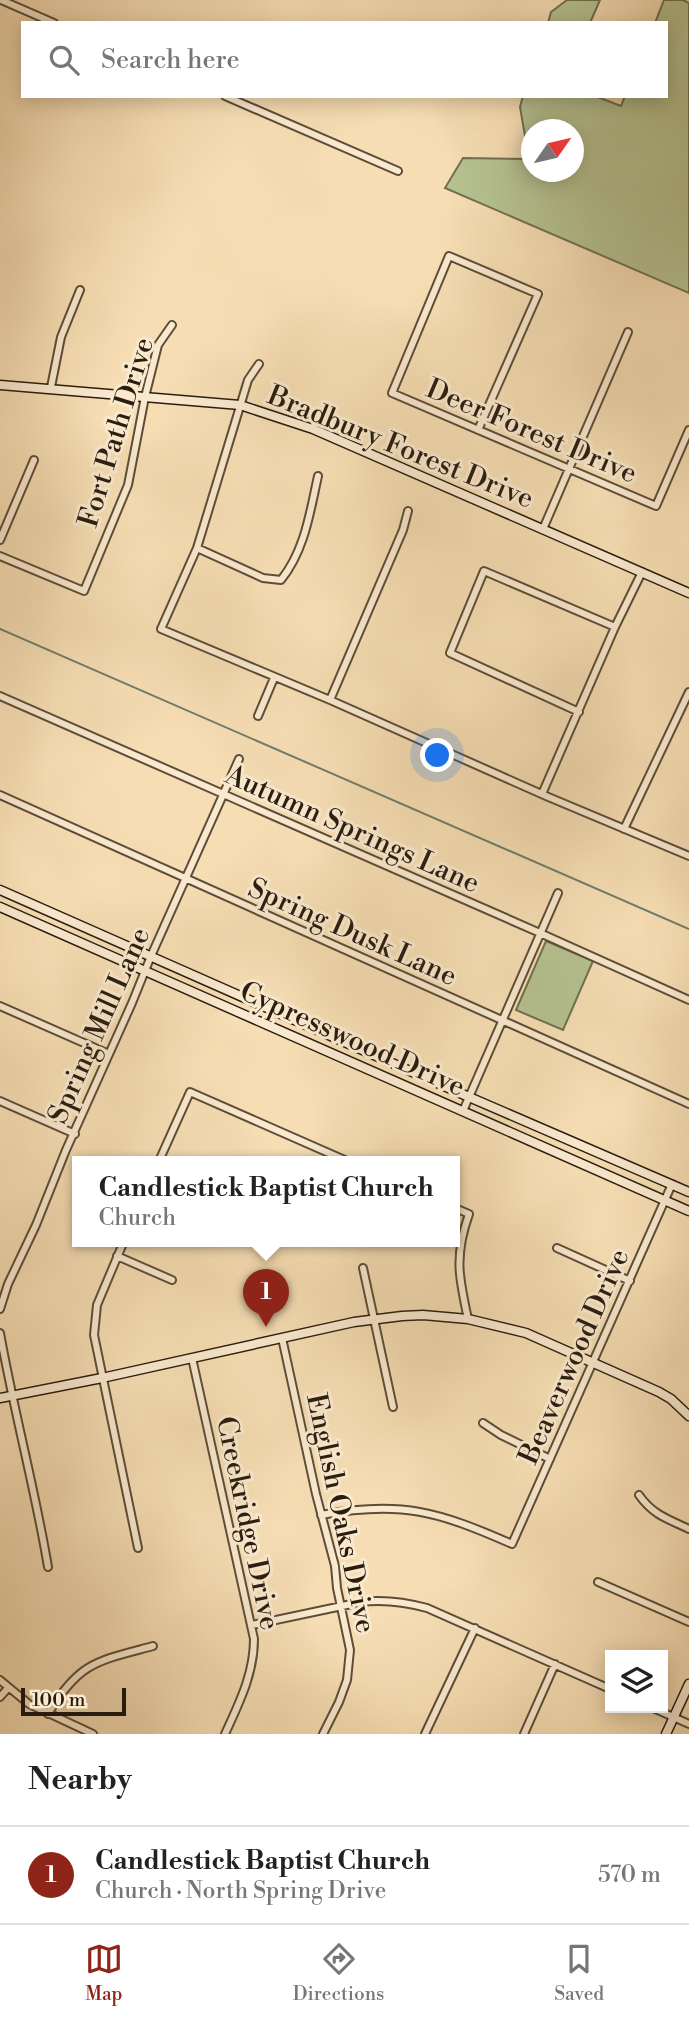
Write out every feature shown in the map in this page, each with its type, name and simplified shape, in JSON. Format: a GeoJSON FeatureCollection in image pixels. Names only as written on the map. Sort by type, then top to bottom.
{"type":"FeatureCollection","features":[{"type":"Feature","properties":{"kind":"main road","name":"Bradbury Forest Drive"},"geometry":{"type":"LineString","coordinates":[[0,384],[240,405],[313,429],[689,593]]}},
{"type":"Feature","properties":{"kind":"main road","name":"Cypresswood Drive"},"geometry":{"type":"LineString","coordinates":[[0,890],[689,1192]]}},
{"type":"Feature","properties":{"kind":"main road","name":"Cypresswood Drive"},"geometry":{"type":"LineString","coordinates":[[0,907],[689,1211]]}},
{"type":"Feature","properties":{"kind":"main road"},"geometry":{"type":"LineString","coordinates":[[304,1042],[310,1026]]}},
{"type":"Feature","properties":{"kind":"main road"},"geometry":{"type":"LineString","coordinates":[[0,1398],[374,1319],[423,1315],[468,1320],[526,1333],[659,1392],[689,1416]]}},
{"type":"Feature","properties":{"kind":"main road"},"geometry":{"type":"LineString","coordinates":[[666,1734],[689,1684]]}},
{"type":"Feature","properties":{"kind":"street"},"geometry":{"type":"LineString","coordinates":[[1,0],[49,21]]}},
{"type":"Feature","properties":{"kind":"street"},"geometry":{"type":"LineString","coordinates":[[230,98],[398,171]]}},
{"type":"Feature","properties":{"kind":"street","name":"Deer Forest Drive"},"geometry":{"type":"LineString","coordinates":[[478,430],[538,294],[449,256],[392,393],[478,430],[569,469],[656,506],[689,430]]}},
{"type":"Feature","properties":{"kind":"street"},"geometry":{"type":"LineString","coordinates":[[54,390],[51,387],[61,337],[80,290]]}},
{"type":"Feature","properties":{"kind":"street","name":"Fort Path Drive"},"geometry":{"type":"LineString","coordinates":[[0,556],[84,591],[128,485],[158,345],[172,325]]}},
{"type":"Feature","properties":{"kind":"street"},"geometry":{"type":"LineString","coordinates":[[543,529],[628,332]]}},
{"type":"Feature","properties":{"kind":"street"},"geometry":{"type":"LineString","coordinates":[[259,364],[248,380],[197,548],[161,629],[689,856]]}},
{"type":"Feature","properties":{"kind":"street"},"geometry":{"type":"LineString","coordinates":[[313,429],[319,414]]}},
{"type":"Feature","properties":{"kind":"street"},"geometry":{"type":"LineString","coordinates":[[0,540],[34,460]]}},
{"type":"Feature","properties":{"kind":"street"},"geometry":{"type":"LineString","coordinates":[[197,548],[263,578],[281,580],[292,567],[307,531],[318,476]]}},
{"type":"Feature","properties":{"kind":"street"},"geometry":{"type":"LineString","coordinates":[[330,700],[403,530],[408,511]]}},
{"type":"Feature","properties":{"kind":"street"},"geometry":{"type":"LineString","coordinates":[[579,712],[450,653],[484,570],[615,626]]}},
{"type":"Feature","properties":{"kind":"street"},"geometry":{"type":"LineString","coordinates":[[542,794],[615,626],[642,572]]}},
{"type":"Feature","properties":{"kind":"street"},"geometry":{"type":"LineString","coordinates":[[258,716],[274,678]]}},
{"type":"Feature","properties":{"kind":"street"},"geometry":{"type":"LineString","coordinates":[[625,829],[689,692]]}},
{"type":"Feature","properties":{"kind":"street","name":"Autumn Springs Lane"},"geometry":{"type":"LineString","coordinates":[[0,696],[689,1000]]}},
{"type":"Feature","properties":{"kind":"street","name":"Spring Mill Lane"},"geometry":{"type":"LineString","coordinates":[[0,1309],[8,1284],[36,1225],[150,956],[239,759]]}},
{"type":"Feature","properties":{"kind":"street","name":"Spring Dusk Lane"},"geometry":{"type":"LineString","coordinates":[[0,795],[689,1104]]}},
{"type":"Feature","properties":{"kind":"street"},"geometry":{"type":"LineString","coordinates":[[463,1111],[558,893]]}},
{"type":"Feature","properties":{"kind":"street"},"geometry":{"type":"LineString","coordinates":[[0,1006],[109,1055]]}},
{"type":"Feature","properties":{"kind":"street"},"geometry":{"type":"LineString","coordinates":[[161,1156],[190,1092],[336,1156]]}},
{"type":"Feature","properties":{"kind":"street"},"geometry":{"type":"LineString","coordinates":[[0,1101],[75,1134]]}},
{"type":"Feature","properties":{"kind":"street","name":"Beaverwood Drive"},"geometry":{"type":"LineString","coordinates":[[321,1515],[368,1508],[414,1510],[452,1519],[512,1544],[672,1184]]}},
{"type":"Feature","properties":{"kind":"street"},"geometry":{"type":"LineString","coordinates":[[460,1210],[469,1214],[458,1264],[468,1320]]}},
{"type":"Feature","properties":{"kind":"street"},"geometry":{"type":"LineString","coordinates":[[121,1247],[101,1292],[94,1320],[94,1335],[138,1548]]}},
{"type":"Feature","properties":{"kind":"street"},"geometry":{"type":"LineString","coordinates":[[557,1248],[630,1281]]}},
{"type":"Feature","properties":{"kind":"street"},"geometry":{"type":"LineString","coordinates":[[117,1256],[172,1280]]}},
{"type":"Feature","properties":{"kind":"street"},"geometry":{"type":"LineString","coordinates":[[363,1268],[393,1407]]}},
{"type":"Feature","properties":{"kind":"street"},"geometry":{"type":"LineString","coordinates":[[0,1333],[48,1567]]}},
{"type":"Feature","properties":{"kind":"street","name":"English Oaks Drive"},"geometry":{"type":"LineString","coordinates":[[282,1338],[335,1566],[350,1650],[350,1668],[339,1702],[323,1734]]}},
{"type":"Feature","properties":{"kind":"street","name":"Creekridge Drive"},"geometry":{"type":"LineString","coordinates":[[192,1358],[252,1625],[254,1657],[251,1674],[225,1734]]}},
{"type":"Feature","properties":{"kind":"street"},"geometry":{"type":"LineString","coordinates":[[483,1423],[550,1459]]}},
{"type":"Feature","properties":{"kind":"street"},"geometry":{"type":"LineString","coordinates":[[639,1496],[648,1508],[657,1514],[689,1529]]}},
{"type":"Feature","properties":{"kind":"street"},"geometry":{"type":"LineString","coordinates":[[598,1582],[689,1622]]}},
{"type":"Feature","properties":{"kind":"street"},"geometry":{"type":"LineString","coordinates":[[252,1625],[374,1600],[405,1602],[475,1628],[605,1687]]}},
{"type":"Feature","properties":{"kind":"street"},"geometry":{"type":"LineString","coordinates":[[425,1734],[475,1628]]}},
{"type":"Feature","properties":{"kind":"street"},"geometry":{"type":"LineString","coordinates":[[48,1714],[68,1684],[89,1666],[153,1646]]}},
{"type":"Feature","properties":{"kind":"street"},"geometry":{"type":"LineString","coordinates":[[524,1734],[555,1664]]}},
{"type":"Feature","properties":{"kind":"street"},"geometry":{"type":"LineString","coordinates":[[0,1680],[29,1704],[93,1734]]}},
{"type":"Feature","properties":{"kind":"street"},"geometry":{"type":"LineString","coordinates":[[0,1697],[8,1688]]}},
{"type":"Feature","properties":{"kind":"street"},"geometry":{"type":"LineString","coordinates":[[665,1713],[689,1724]]}},
{"type":"Feature","properties":{"kind":"green space"},"geometry":{"type":"Polygon","coordinates":[[[567,0],[600,0],[591,21],[549,21],[551,12],[567,0]]]}},
{"type":"Feature","properties":{"kind":"green space"},"geometry":{"type":"Polygon","coordinates":[[[664,0],[683,0],[689,3],[689,293],[445,188],[463,158],[521,159],[521,182],[584,182],[584,119],[522,119],[520,107],[522,98],[600,98],[621,106],[624,98],[668,98],[668,21],[656,21],[664,0]]]}},
{"type":"Feature","properties":{"kind":"green space"},"geometry":{"type":"Polygon","coordinates":[[[546,941],[593,961],[563,1030],[516,1010],[546,941]]]}},
{"type":"Feature","properties":{"kind":"waterway"},"geometry":{"type":"LineString","coordinates":[[0,629],[689,929]]}},
{"type":"Feature","properties":{"kind":"place","name":"Candlestick Baptist Church"},"geometry":{"type":"Point","coordinates":[266,1327]}}]}
